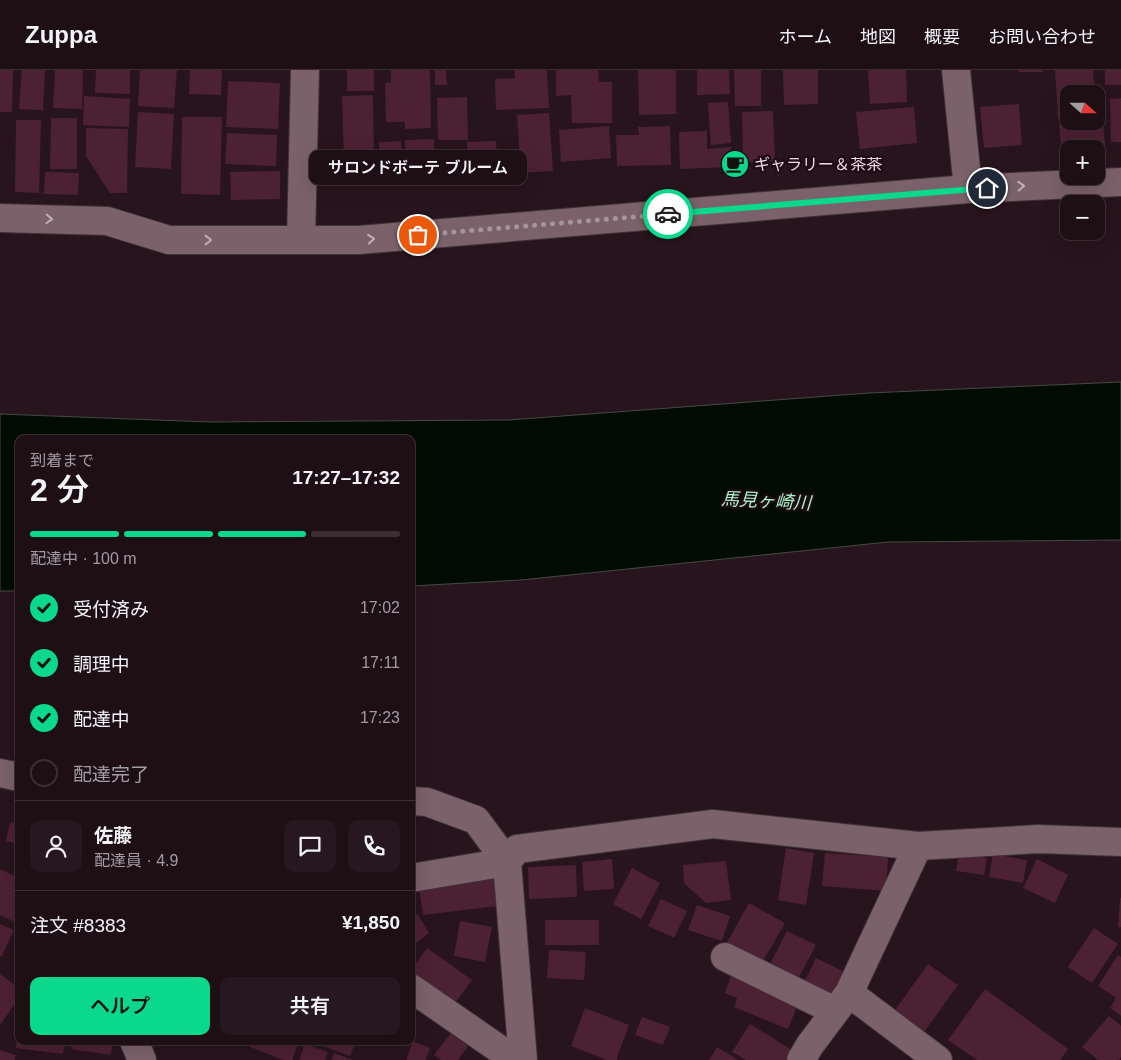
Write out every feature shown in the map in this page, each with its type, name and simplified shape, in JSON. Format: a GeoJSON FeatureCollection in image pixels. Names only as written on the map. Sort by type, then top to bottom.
{"type":"FeatureCollection","features":[{"type":"Feature","properties":{"kind":"street"},"geometry":{"type":"LineString","coordinates":[[301,240],[305,70]]}},
{"type":"Feature","properties":{"kind":"street"},"geometry":{"type":"LineString","coordinates":[[956,70],[968,189]]}},
{"type":"Feature","properties":{"kind":"street"},"geometry":{"type":"LineString","coordinates":[[0,218],[107,221],[170,240],[369,240],[968,189],[1121,182]]}},
{"type":"Feature","properties":{"kind":"street"},"geometry":{"type":"LineString","coordinates":[[0,773],[15,776]]}},
{"type":"Feature","properties":{"kind":"street"},"geometry":{"type":"LineString","coordinates":[[415,801],[427,802],[476,820],[507,862],[523,1060]]}},
{"type":"Feature","properties":{"kind":"street"},"geometry":{"type":"LineString","coordinates":[[415,877],[507,862],[516,849],[713,824],[918,846],[1038,839],[1121,842]]}},
{"type":"Feature","properties":{"kind":"street"},"geometry":{"type":"LineString","coordinates":[[801,1060],[842,1002],[918,846]]}},
{"type":"Feature","properties":{"kind":"street"},"geometry":{"type":"LineString","coordinates":[[725,956],[842,1002],[938,1060]]}},
{"type":"Feature","properties":{"kind":"street"},"geometry":{"type":"LineString","coordinates":[[415,991],[515,1060]]}},
{"type":"Feature","properties":{"kind":"street"},"geometry":{"type":"LineString","coordinates":[[136,1045],[142,1060]]}},
{"type":"Feature","properties":{"kind":"water","name":"馬見ヶ崎川"},"geometry":{"type":"Polygon","coordinates":[[[1121,382],[1121,540],[888,542],[521,580],[415,586],[415,435],[15,435],[15,591],[0,591],[0,414],[209,422],[509,420],[869,393],[1121,382]]]}},
{"type":"Feature","properties":{"kind":"building"},"geometry":{"type":"Polygon","coordinates":[[[0,70],[13,70],[12,112],[0,112],[0,70]]]}},
{"type":"Feature","properties":{"kind":"building"},"geometry":{"type":"Polygon","coordinates":[[[22,70],[45,70],[43,110],[19,109],[22,70]]]}},
{"type":"Feature","properties":{"kind":"building"},"geometry":{"type":"Polygon","coordinates":[[[55,70],[83,70],[82,109],[53,108],[55,70]]]}},
{"type":"Feature","properties":{"kind":"building"},"geometry":{"type":"Polygon","coordinates":[[[96,70],[130,70],[130,94],[95,93],[96,70]]]}},
{"type":"Feature","properties":{"kind":"building"},"geometry":{"type":"Polygon","coordinates":[[[140,70],[177,70],[174,108],[138,106],[140,70]]]}},
{"type":"Feature","properties":{"kind":"building"},"geometry":{"type":"Polygon","coordinates":[[[190,70],[222,70],[221,95],[189,94],[190,70]]]}},
{"type":"Feature","properties":{"kind":"building"},"geometry":{"type":"Polygon","coordinates":[[[347,70],[374,70],[374,91],[347,91],[347,70]]]}},
{"type":"Feature","properties":{"kind":"building"},"geometry":{"type":"Polygon","coordinates":[[[391,70],[430,70],[431,128],[405,129],[405,122],[386,122],[385,83],[391,82],[391,70]]]}},
{"type":"Feature","properties":{"kind":"building"},"geometry":{"type":"Polygon","coordinates":[[[435,70],[446,70],[447,85],[435,85],[435,70]]]}},
{"type":"Feature","properties":{"kind":"building"},"geometry":{"type":"Polygon","coordinates":[[[515,70],[547,70],[549,108],[496,110],[495,79],[515,78],[515,70]]]}},
{"type":"Feature","properties":{"kind":"building"},"geometry":{"type":"Polygon","coordinates":[[[556,70],[598,70],[599,82],[612,82],[612,123],[572,123],[571,95],[556,96],[556,70]]]}},
{"type":"Feature","properties":{"kind":"building"},"geometry":{"type":"Polygon","coordinates":[[[638,70],[676,70],[676,114],[639,115],[638,70]]]}},
{"type":"Feature","properties":{"kind":"building"},"geometry":{"type":"Polygon","coordinates":[[[697,70],[729,70],[730,94],[697,95],[697,70]]]}},
{"type":"Feature","properties":{"kind":"building"},"geometry":{"type":"Polygon","coordinates":[[[734,70],[761,70],[761,106],[735,106],[734,70]]]}},
{"type":"Feature","properties":{"kind":"building"},"geometry":{"type":"Polygon","coordinates":[[[783,70],[818,70],[818,104],[784,105],[783,70]]]}},
{"type":"Feature","properties":{"kind":"building"},"geometry":{"type":"Polygon","coordinates":[[[868,70],[906,70],[907,102],[870,104],[868,70]]]}},
{"type":"Feature","properties":{"kind":"building"},"geometry":{"type":"Polygon","coordinates":[[[1018,70],[1043,70],[1043,72],[1019,72],[1018,70]]]}},
{"type":"Feature","properties":{"kind":"building"},"geometry":{"type":"Polygon","coordinates":[[[1055,70],[1093,70],[1094,85],[1060,85],[1060,119],[1058,119],[1055,70]]]}},
{"type":"Feature","properties":{"kind":"building"},"geometry":{"type":"Polygon","coordinates":[[[1105,70],[1121,70],[1121,85],[1105,85],[1105,70]]]}},
{"type":"Feature","properties":{"kind":"building"},"geometry":{"type":"Polygon","coordinates":[[[228,81],[280,83],[278,129],[226,127],[228,81]]]}},
{"type":"Feature","properties":{"kind":"building"},"geometry":{"type":"Polygon","coordinates":[[[373,95],[374,161],[344,162],[342,96],[373,95]]]}},
{"type":"Feature","properties":{"kind":"building"},"geometry":{"type":"Polygon","coordinates":[[[84,96],[130,99],[129,127],[83,125],[84,96]]]}},
{"type":"Feature","properties":{"kind":"building"},"geometry":{"type":"Polygon","coordinates":[[[467,97],[468,140],[438,140],[437,98],[467,97]]]}},
{"type":"Feature","properties":{"kind":"building"},"geometry":{"type":"Polygon","coordinates":[[[1121,98],[1121,142],[1111,142],[1110,99],[1121,98]]]}},
{"type":"Feature","properties":{"kind":"building"},"geometry":{"type":"Polygon","coordinates":[[[728,102],[731,143],[711,145],[708,103],[728,102]]]}},
{"type":"Feature","properties":{"kind":"building"},"geometry":{"type":"Polygon","coordinates":[[[1019,104],[1022,145],[984,148],[980,107],[1019,104]]]}},
{"type":"Feature","properties":{"kind":"building"},"geometry":{"type":"Polygon","coordinates":[[[914,107],[917,143],[860,149],[856,112],[914,107]]]}},
{"type":"Feature","properties":{"kind":"building"},"geometry":{"type":"Polygon","coordinates":[[[773,111],[775,161],[743,163],[742,112],[773,111]]]}},
{"type":"Feature","properties":{"kind":"building"},"geometry":{"type":"Polygon","coordinates":[[[138,112],[174,114],[171,169],[135,167],[138,112]]]}},
{"type":"Feature","properties":{"kind":"building"},"geometry":{"type":"Polygon","coordinates":[[[549,113],[553,171],[521,173],[517,115],[549,113]]]}},
{"type":"Feature","properties":{"kind":"building"},"geometry":{"type":"Polygon","coordinates":[[[182,117],[222,117],[220,195],[181,194],[182,117]]]}},
{"type":"Feature","properties":{"kind":"building"},"geometry":{"type":"Polygon","coordinates":[[[51,118],[77,118],[77,169],[50,169],[51,118]]]}},
{"type":"Feature","properties":{"kind":"building"},"geometry":{"type":"Polygon","coordinates":[[[16,120],[41,120],[39,193],[15,192],[16,120]]]}},
{"type":"Feature","properties":{"kind":"building"},"geometry":{"type":"Polygon","coordinates":[[[1059,124],[1060,130],[1104,130],[1105,140],[1060,140],[1059,124]]]}},
{"type":"Feature","properties":{"kind":"building"},"geometry":{"type":"Polygon","coordinates":[[[609,126],[611,158],[561,162],[559,130],[609,126]]]}},
{"type":"Feature","properties":{"kind":"building"},"geometry":{"type":"Polygon","coordinates":[[[670,126],[671,165],[617,166],[616,135],[639,135],[638,127],[670,126]]]}},
{"type":"Feature","properties":{"kind":"building"},"geometry":{"type":"Polygon","coordinates":[[[86,128],[128,129],[127,193],[110,193],[86,156],[86,128]]]}},
{"type":"Feature","properties":{"kind":"building"},"geometry":{"type":"Polygon","coordinates":[[[707,131],[707,149],[731,147],[732,167],[680,169],[679,132],[707,131]]]}},
{"type":"Feature","properties":{"kind":"building"},"geometry":{"type":"Polygon","coordinates":[[[227,133],[277,135],[276,166],[225,164],[227,133]]]}},
{"type":"Feature","properties":{"kind":"building"},"geometry":{"type":"Polygon","coordinates":[[[434,139],[435,178],[407,179],[405,140],[434,139]]]}},
{"type":"Feature","properties":{"kind":"building"},"geometry":{"type":"Polygon","coordinates":[[[401,141],[403,185],[380,186],[379,142],[401,141]]]}},
{"type":"Feature","properties":{"kind":"building"},"geometry":{"type":"Polygon","coordinates":[[[496,141],[498,178],[468,179],[467,142],[496,141]]]}},
{"type":"Feature","properties":{"kind":"building"},"geometry":{"type":"Polygon","coordinates":[[[280,171],[280,199],[231,200],[230,172],[280,171]]]}},
{"type":"Feature","properties":{"kind":"building"},"geometry":{"type":"Polygon","coordinates":[[[45,172],[79,173],[78,195],[44,194],[45,172]]]}},
{"type":"Feature","properties":{"kind":"building"},"geometry":{"type":"Polygon","coordinates":[[[10,822],[15,823],[15,843],[6,841],[10,822]]]}},
{"type":"Feature","properties":{"kind":"building"},"geometry":{"type":"Polygon","coordinates":[[[786,848],[814,853],[806,905],[778,900],[786,848]]]}},
{"type":"Feature","properties":{"kind":"building"},"geometry":{"type":"Polygon","coordinates":[[[825,853],[888,857],[886,891],[822,886],[825,853]]]}},
{"type":"Feature","properties":{"kind":"building"},"geometry":{"type":"Polygon","coordinates":[[[959,853],[987,858],[984,875],[956,871],[959,853]]]}},
{"type":"Feature","properties":{"kind":"building"},"geometry":{"type":"Polygon","coordinates":[[[993,854],[1027,860],[1023,883],[989,877],[993,854]]]}},
{"type":"Feature","properties":{"kind":"building"},"geometry":{"type":"Polygon","coordinates":[[[612,859],[614,889],[584,891],[582,862],[612,859]]]}},
{"type":"Feature","properties":{"kind":"building"},"geometry":{"type":"Polygon","coordinates":[[[1037,859],[1068,875],[1055,903],[1023,888],[1037,859]]]}},
{"type":"Feature","properties":{"kind":"building"},"geometry":{"type":"Polygon","coordinates":[[[726,861],[731,900],[706,903],[684,883],[683,865],[726,861]]]}},
{"type":"Feature","properties":{"kind":"building"},"geometry":{"type":"Polygon","coordinates":[[[576,865],[577,897],[529,899],[528,867],[576,865]]]}},
{"type":"Feature","properties":{"kind":"building"},"geometry":{"type":"Polygon","coordinates":[[[632,868],[660,883],[641,919],[613,904],[632,868]]]}},
{"type":"Feature","properties":{"kind":"building"},"geometry":{"type":"Polygon","coordinates":[[[0,869],[15,876],[15,922],[0,915],[0,869]]]}},
{"type":"Feature","properties":{"kind":"building"},"geometry":{"type":"Polygon","coordinates":[[[495,877],[498,906],[423,915],[419,886],[495,877]]]}},
{"type":"Feature","properties":{"kind":"building"},"geometry":{"type":"Polygon","coordinates":[[[1120,898],[1121,927],[1118,927],[1120,898]]]}},
{"type":"Feature","properties":{"kind":"building"},"geometry":{"type":"Polygon","coordinates":[[[661,899],[687,911],[674,938],[648,926],[661,899]]]}},
{"type":"Feature","properties":{"kind":"building"},"geometry":{"type":"Polygon","coordinates":[[[749,903],[785,923],[760,966],[725,946],[749,903]]]}},
{"type":"Feature","properties":{"kind":"building"},"geometry":{"type":"Polygon","coordinates":[[[697,905],[730,916],[722,941],[688,930],[697,905]]]}},
{"type":"Feature","properties":{"kind":"building"},"geometry":{"type":"Polygon","coordinates":[[[415,915],[418,915],[429,933],[415,944],[415,915]]]}},
{"type":"Feature","properties":{"kind":"building"},"geometry":{"type":"Polygon","coordinates":[[[545,920],[599,920],[599,945],[545,945],[545,920]]]}},
{"type":"Feature","properties":{"kind":"building"},"geometry":{"type":"Polygon","coordinates":[[[460,921],[492,927],[485,962],[454,956],[460,921]]]}},
{"type":"Feature","properties":{"kind":"building"},"geometry":{"type":"Polygon","coordinates":[[[0,924],[14,930],[2,956],[0,956],[0,924]]]}},
{"type":"Feature","properties":{"kind":"building"},"geometry":{"type":"Polygon","coordinates":[[[1094,928],[1118,944],[1092,983],[1068,967],[1094,928]]]}},
{"type":"Feature","properties":{"kind":"building"},"geometry":{"type":"Polygon","coordinates":[[[787,931],[816,945],[797,981],[769,966],[787,931]]]}},
{"type":"Feature","properties":{"kind":"building"},"geometry":{"type":"Polygon","coordinates":[[[427,948],[472,980],[453,1006],[415,979],[415,964],[427,948]]]}},
{"type":"Feature","properties":{"kind":"building"},"geometry":{"type":"Polygon","coordinates":[[[549,950],[586,952],[584,980],[547,978],[549,950]]]}},
{"type":"Feature","properties":{"kind":"building"},"geometry":{"type":"Polygon","coordinates":[[[1118,955],[1121,957],[1121,1016],[1110,1008],[1116,998],[1098,986],[1118,955]]]}},
{"type":"Feature","properties":{"kind":"building"},"geometry":{"type":"Polygon","coordinates":[[[816,958],[851,975],[838,1000],[804,983],[816,958]]]}},
{"type":"Feature","properties":{"kind":"building"},"geometry":{"type":"Polygon","coordinates":[[[928,964],[958,985],[924,1032],[895,1010],[928,964]]]}},
{"type":"Feature","properties":{"kind":"building"},"geometry":{"type":"Polygon","coordinates":[[[732,973],[799,1001],[788,1029],[734,1007],[737,998],[725,993],[732,973]]]}},
{"type":"Feature","properties":{"kind":"building"},"geometry":{"type":"Polygon","coordinates":[[[0,974],[15,985],[15,1004],[0,1025],[0,974]]]}},
{"type":"Feature","properties":{"kind":"building"},"geometry":{"type":"Polygon","coordinates":[[[985,989],[1068,1049],[1060,1060],[977,1060],[948,1040],[985,989]]]}},
{"type":"Feature","properties":{"kind":"building"},"geometry":{"type":"Polygon","coordinates":[[[585,1008],[629,1025],[616,1060],[607,1060],[571,1046],[585,1008]]]}},
{"type":"Feature","properties":{"kind":"building"},"geometry":{"type":"Polygon","coordinates":[[[1109,1016],[1121,1026],[1121,1057],[1118,1060],[1098,1060],[1082,1047],[1109,1016]]]}},
{"type":"Feature","properties":{"kind":"building"},"geometry":{"type":"Polygon","coordinates":[[[642,1017],[670,1027],[663,1045],[635,1035],[642,1017]]]}},
{"type":"Feature","properties":{"kind":"building"},"geometry":{"type":"Polygon","coordinates":[[[750,1024],[792,1050],[786,1060],[746,1060],[732,1052],[750,1024]]]}},
{"type":"Feature","properties":{"kind":"building"},"geometry":{"type":"Polygon","coordinates":[[[453,1030],[470,1043],[458,1060],[441,1060],[434,1055],[453,1030]]]}},
{"type":"Feature","properties":{"kind":"building"},"geometry":{"type":"Polygon","coordinates":[[[415,1042],[430,1048],[425,1060],[406,1060],[412,1045],[415,1045],[415,1042]]]}},
{"type":"Feature","properties":{"kind":"building"},"geometry":{"type":"Polygon","coordinates":[[[16,1045],[64,1045],[63,1054],[16,1048],[16,1045]]]}},
{"type":"Feature","properties":{"kind":"building"},"geometry":{"type":"Polygon","coordinates":[[[72,1045],[112,1045],[111,1055],[71,1049],[72,1045]]]}},
{"type":"Feature","properties":{"kind":"building"},"geometry":{"type":"Polygon","coordinates":[[[251,1045],[298,1045],[292,1060],[284,1060],[250,1047],[251,1045]]]}},
{"type":"Feature","properties":{"kind":"building"},"geometry":{"type":"Polygon","coordinates":[[[305,1045],[328,1052],[325,1060],[299,1060],[305,1045]]]}},
{"type":"Feature","properties":{"kind":"building"},"geometry":{"type":"Polygon","coordinates":[[[320,1045],[354,1045],[350,1056],[320,1045]]]}},
{"type":"Feature","properties":{"kind":"building"},"geometry":{"type":"Polygon","coordinates":[[[717,1047],[738,1060],[709,1060],[717,1047]]]}},
{"type":"Feature","properties":{"kind":"building"},"geometry":{"type":"Polygon","coordinates":[[[0,1050],[16,1055],[14,1060],[0,1060],[0,1050]]]}},
{"type":"Feature","properties":{"kind":"building"},"geometry":{"type":"Polygon","coordinates":[[[334,1053],[353,1060],[331,1060],[334,1053]]]}},
{"type":"Feature","properties":{"kind":"way so far"},"geometry":{"type":"LineString","coordinates":[[418,235],[668,214]]}},
{"type":"Feature","properties":{"kind":"place","name":"ギャラリー＆茶茶"},"geometry":{"type":"Point","coordinates":[735,164]}},
{"type":"Feature","properties":{"kind":"place","name":"サロンドボーテ ブルーム"},"geometry":{"type":"Point","coordinates":[418,235]}},
{"type":"Feature","properties":{"kind":"route"},"geometry":{"type":"LineString","coordinates":[[668,214],[987,188]]}}]}
